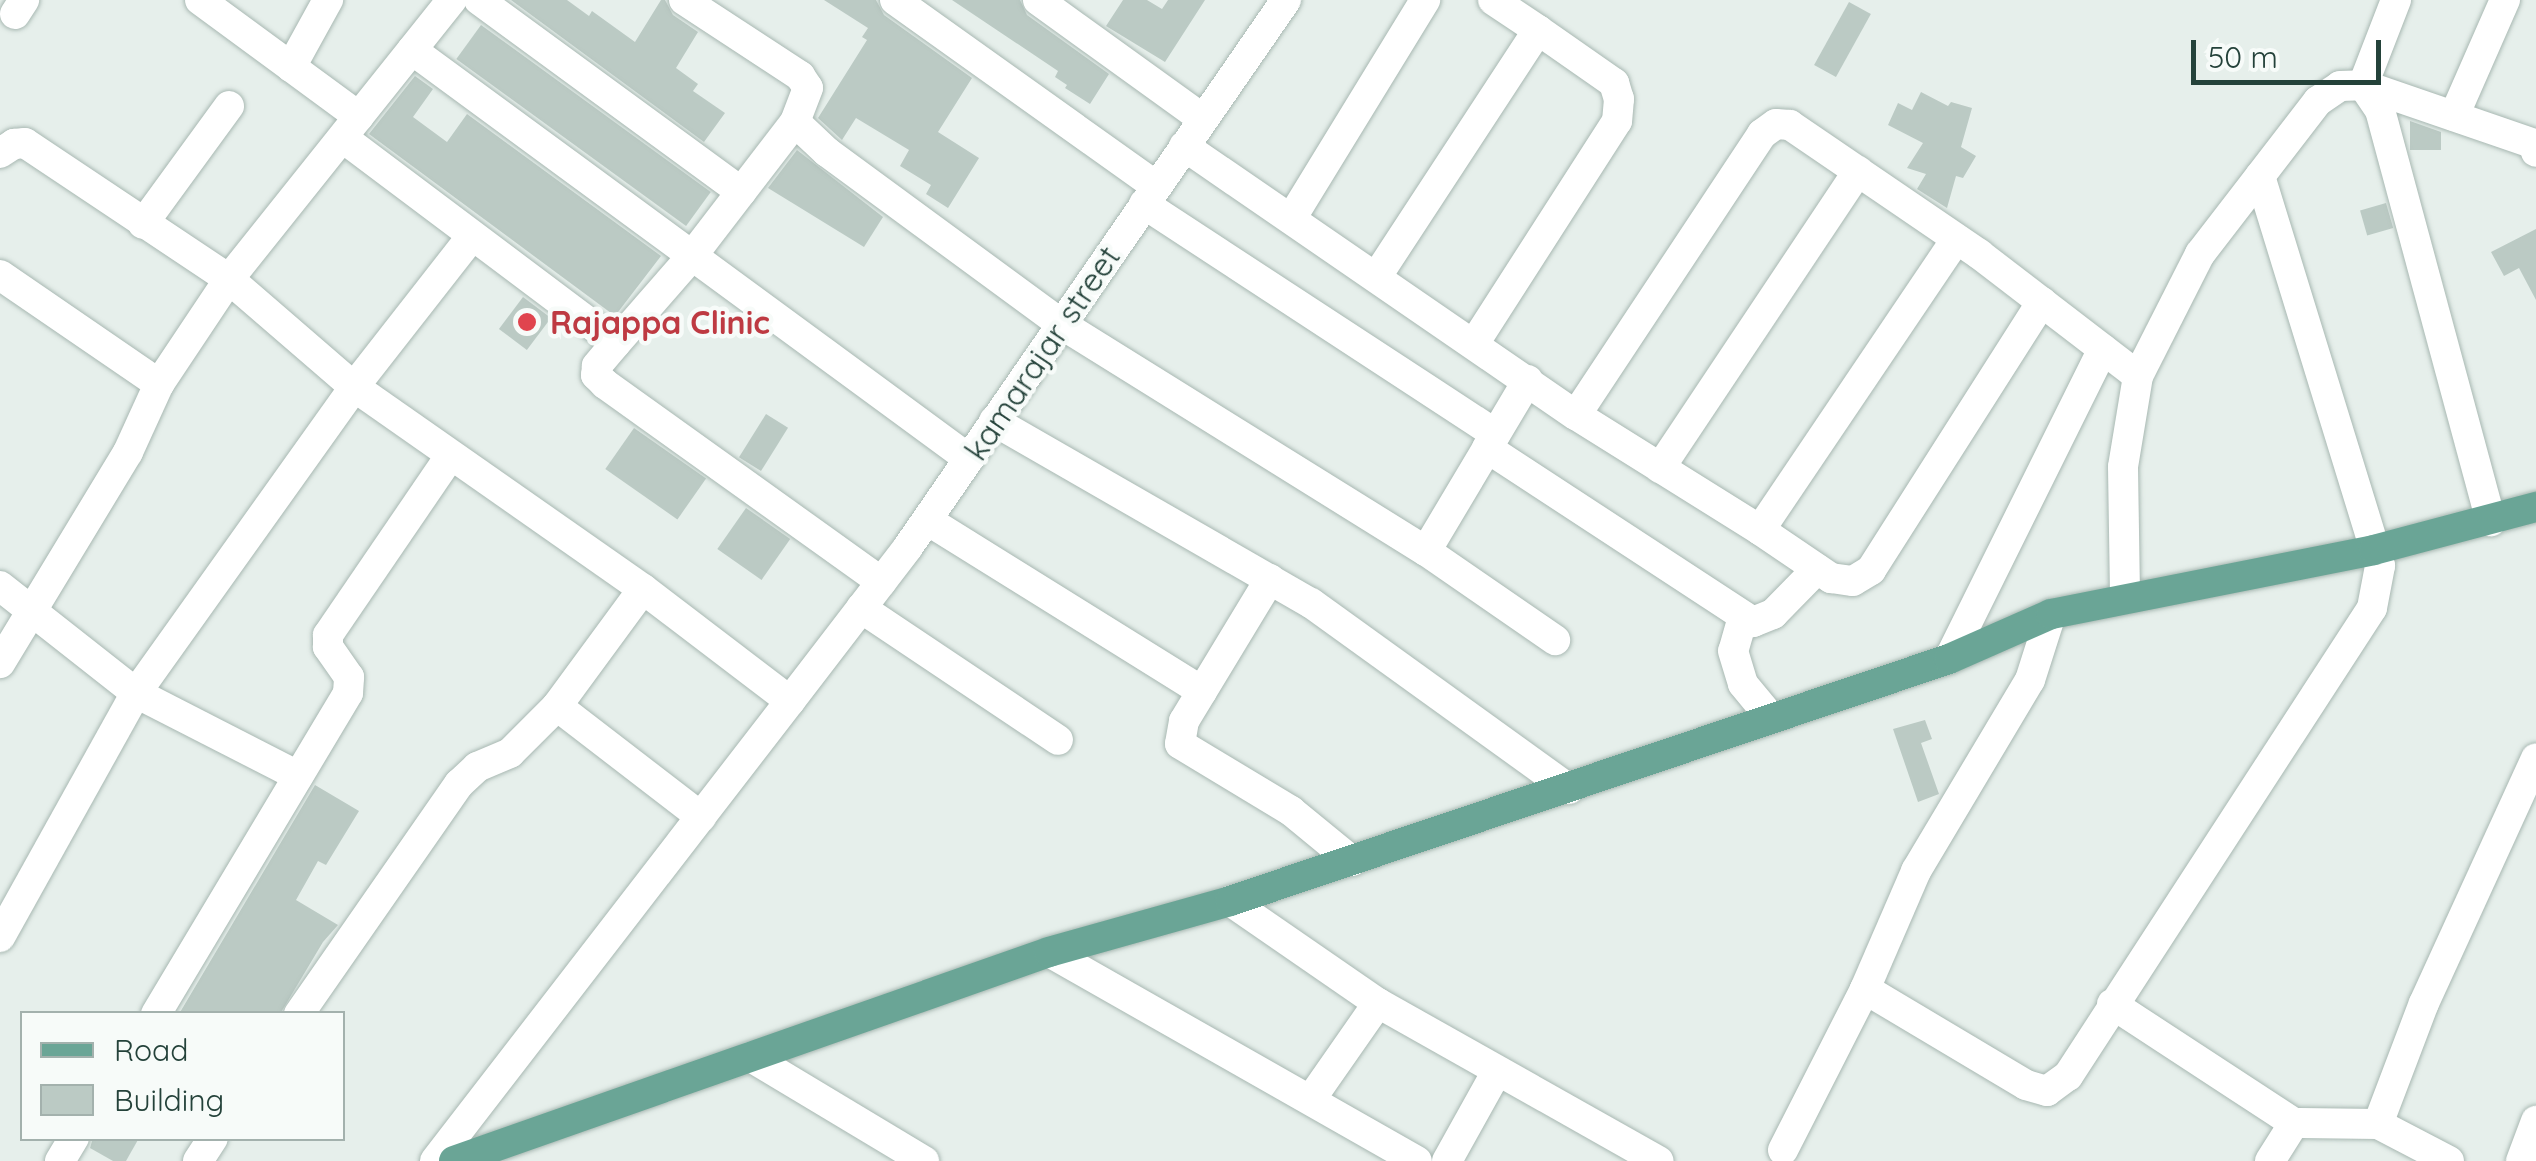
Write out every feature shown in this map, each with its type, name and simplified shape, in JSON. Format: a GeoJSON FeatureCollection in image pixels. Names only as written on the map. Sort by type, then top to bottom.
{"type":"FeatureCollection","features":[{"type":"Feature","properties":{"kind":"main road"},"geometry":{"type":"LineString","coordinates":[[454,1161],[1050,952],[1230,902],[1949,659],[2051,614],[2374,550],[2536,507]]}},
{"type":"Feature","properties":{"kind":"street"},"geometry":{"type":"LineString","coordinates":[[200,0],[291,67],[471,238],[616,343]]}},
{"type":"Feature","properties":{"kind":"street"},"geometry":{"type":"LineString","coordinates":[[291,67],[328,0]]}},
{"type":"Feature","properties":{"kind":"street"},"geometry":{"type":"LineString","coordinates":[[0,662],[128,452],[159,384],[228,279],[452,0]]}},
{"type":"Feature","properties":{"kind":"street"},"geometry":{"type":"LineString","coordinates":[[479,0],[742,192]]}},
{"type":"Feature","properties":{"kind":"street"},"geometry":{"type":"LineString","coordinates":[[684,0],[800,76],[808,88],[795,122],[692,256],[616,343],[598,366],[596,375],[882,582]]}},
{"type":"Feature","properties":{"kind":"street"},"geometry":{"type":"LineString","coordinates":[[895,0],[1150,195],[1743,617],[1753,622],[1773,614],[1817,569]]}},
{"type":"Feature","properties":{"kind":"street"},"geometry":{"type":"LineString","coordinates":[[1038,0],[1203,119]]}},
{"type":"Feature","properties":{"kind":"street"},"geometry":{"type":"LineString","coordinates":[[1291,219],[1424,0]]}},
{"type":"Feature","properties":{"kind":"street"},"geometry":{"type":"LineString","coordinates":[[1475,342],[1617,121],[1619,100],[1614,83],[1493,0]]}},
{"type":"Feature","properties":{"kind":"street"},"geometry":{"type":"LineString","coordinates":[[2363,85],[2396,0]]}},
{"type":"Feature","properties":{"kind":"street"},"geometry":{"type":"LineString","coordinates":[[2454,116],[2505,0]]}},
{"type":"Feature","properties":{"kind":"street","name":"kamarajar street"},"geometry":{"type":"LineString","coordinates":[[436,1161],[882,582],[1279,3]]}},
{"type":"Feature","properties":{"kind":"street"},"geometry":{"type":"LineString","coordinates":[[1377,276],[1538,30]]}},
{"type":"Feature","properties":{"kind":"street"},"geometry":{"type":"LineString","coordinates":[[412,50],[969,458]]}},
{"type":"Feature","properties":{"kind":"street"},"geometry":{"type":"LineString","coordinates":[[2363,85],[2380,110],[2491,521]]}},
{"type":"Feature","properties":{"kind":"street"},"geometry":{"type":"LineString","coordinates":[[2125,600],[2122,468],[2138,376],[2200,254],[2318,101],[2340,86],[2363,85],[2535,146]]}},
{"type":"Feature","properties":{"kind":"street"},"geometry":{"type":"LineString","coordinates":[[143,224],[229,106]]}},
{"type":"Feature","properties":{"kind":"street"},"geometry":{"type":"LineString","coordinates":[[795,122],[827,152],[1061,324],[1426,551],[1555,640]]}},
{"type":"Feature","properties":{"kind":"street"},"geometry":{"type":"LineString","coordinates":[[1576,415],[1762,134],[1776,124],[1790,125],[1956,238],[2138,376]]}},
{"type":"Feature","properties":{"kind":"street"},"geometry":{"type":"LineString","coordinates":[[0,153],[14,144],[25,143],[228,279],[354,387],[643,589],[790,700]]}},
{"type":"Feature","properties":{"kind":"street"},"geometry":{"type":"LineString","coordinates":[[1184,146],[1475,342],[1576,415],[1831,578],[1852,581],[1871,570],[2042,302]]}},
{"type":"Feature","properties":{"kind":"street"},"geometry":{"type":"LineString","coordinates":[[1660,468],[1858,171]]}},
{"type":"Feature","properties":{"kind":"street"},"geometry":{"type":"LineString","coordinates":[[1865,990],[2026,1085],[2046,1090],[2068,1076],[2372,608],[2380,566],[2260,176]]}},
{"type":"Feature","properties":{"kind":"street"},"geometry":{"type":"LineString","coordinates":[[0,937],[136,693],[354,387],[471,238]]}},
{"type":"Feature","properties":{"kind":"street"},"geometry":{"type":"LineString","coordinates":[[1760,530],[1956,238]]}},
{"type":"Feature","properties":{"kind":"street"},"geometry":{"type":"LineString","coordinates":[[0,275],[159,384]]}},
{"type":"Feature","properties":{"kind":"street"},"geometry":{"type":"LineString","coordinates":[[1949,659],[2103,350]]}},
{"type":"Feature","properties":{"kind":"street"},"geometry":{"type":"LineString","coordinates":[[1426,551],[1528,380]]}},
{"type":"Feature","properties":{"kind":"street"},"geometry":{"type":"LineString","coordinates":[[994,421],[1311,602],[1569,789]]}},
{"type":"Feature","properties":{"kind":"street"},"geometry":{"type":"LineString","coordinates":[[158,1011],[350,686],[349,677],[328,647],[328,635],[450,456]]}},
{"type":"Feature","properties":{"kind":"street"},"geometry":{"type":"LineString","coordinates":[[927,520],[1202,691]]}},
{"type":"Feature","properties":{"kind":"street"},"geometry":{"type":"LineString","coordinates":[[1270,579],[1179,731],[1180,744],[1291,811],[1352,861]]}},
{"type":"Feature","properties":{"kind":"street"},"geometry":{"type":"LineString","coordinates":[[0,586],[136,693],[298,776]]}},
{"type":"Feature","properties":{"kind":"street"},"geometry":{"type":"LineString","coordinates":[[301,1011],[459,784],[476,767],[510,753],[557,706],[643,589]]}},
{"type":"Feature","properties":{"kind":"street"},"geometry":{"type":"LineString","coordinates":[[861,608],[1058,740]]}},
{"type":"Feature","properties":{"kind":"street"},"geometry":{"type":"LineString","coordinates":[[1786,1157],[1916,871],[2030,680],[2051,614]]}},
{"type":"Feature","properties":{"kind":"street"},"geometry":{"type":"LineString","coordinates":[[1743,617],[1732,651],[1742,684],[1772,719]]}},
{"type":"Feature","properties":{"kind":"street"},"geometry":{"type":"LineString","coordinates":[[557,706],[701,817]]}},
{"type":"Feature","properties":{"kind":"street"},"geometry":{"type":"LineString","coordinates":[[2378,1124],[2424,1003],[2536,758]]}},
{"type":"Feature","properties":{"kind":"street"},"geometry":{"type":"LineString","coordinates":[[1230,902],[1378,1003],[1658,1161]]}},
{"type":"Feature","properties":{"kind":"street"},"geometry":{"type":"LineString","coordinates":[[1050,952],[1418,1161]]}},
{"type":"Feature","properties":{"kind":"street"},"geometry":{"type":"LineString","coordinates":[[1310,1099],[1378,1003]]}},
{"type":"Feature","properties":{"kind":"street"},"geometry":{"type":"LineString","coordinates":[[2112,1004],[2294,1124],[2378,1124],[2449,1161]]}},
{"type":"Feature","properties":{"kind":"street"},"geometry":{"type":"LineString","coordinates":[[751,1057],[924,1161]]}},
{"type":"Feature","properties":{"kind":"street"},"geometry":{"type":"LineString","coordinates":[[1447,1161],[1497,1071]]}},
{"type":"Feature","properties":{"kind":"street"},"geometry":{"type":"LineString","coordinates":[[2521,1161],[2536,1122]]}},
{"type":"Feature","properties":{"kind":"street"},"geometry":{"type":"LineString","coordinates":[[2270,1161],[2294,1124]]}},
{"type":"Feature","properties":{"kind":"building"},"geometry":{"type":"Polygon","coordinates":[[[511,0],[567,0],[589,16],[592,11],[635,42],[661,0],[665,0],[673,15],[698,32],[676,68],[698,84],[693,91],[725,113],[704,142],[511,0]]]}},
{"type":"Feature","properties":{"kind":"building"},"geometry":{"type":"Polygon","coordinates":[[[824,0],[876,0],[884,15],[972,78],[938,132],[979,158],[948,208],[926,194],[931,185],[900,166],[909,150],[856,118],[842,140],[818,118],[867,40],[862,37],[868,28],[824,0]]]}},
{"type":"Feature","properties":{"kind":"building"},"geometry":{"type":"Polygon","coordinates":[[[952,0],[1020,0],[1027,15],[1109,74],[1090,104],[1065,88],[1067,85],[1055,77],[1058,71],[952,0]]]}},
{"type":"Feature","properties":{"kind":"building"},"geometry":{"type":"Polygon","coordinates":[[[1123,0],[1147,0],[1162,9],[1168,0],[1205,0],[1165,62],[1106,26],[1123,0]]]}},
{"type":"Feature","properties":{"kind":"building"},"geometry":{"type":"Polygon","coordinates":[[[1849,2],[1871,14],[1836,77],[1814,65],[1849,2]]]}},
{"type":"Feature","properties":{"kind":"building"},"geometry":{"type":"Polygon","coordinates":[[[481,25],[711,192],[686,226],[456,59],[481,25]]]}},
{"type":"Feature","properties":{"kind":"building"},"geometry":{"type":"Polygon","coordinates":[[[415,76],[433,89],[413,117],[447,142],[467,114],[661,256],[615,316],[369,134],[415,76]]]}},
{"type":"Feature","properties":{"kind":"building"},"geometry":{"type":"Polygon","coordinates":[[[1921,92],[1948,106],[1951,102],[1972,108],[1961,147],[1976,156],[1963,178],[1956,176],[1947,208],[1917,189],[1926,174],[1907,168],[1923,143],[1888,125],[1898,103],[1912,110],[1921,92]]]}},
{"type":"Feature","properties":{"kind":"building"},"geometry":{"type":"Polygon","coordinates":[[[2410,121],[2441,132],[2441,150],[2410,150],[2410,121]]]}},
{"type":"Feature","properties":{"kind":"building"},"geometry":{"type":"Polygon","coordinates":[[[797,150],[883,217],[864,247],[768,188],[797,150]]]}},
{"type":"Feature","properties":{"kind":"building"},"geometry":{"type":"Polygon","coordinates":[[[2386,203],[2393,228],[2367,235],[2360,210],[2386,203]]]}},
{"type":"Feature","properties":{"kind":"building"},"geometry":{"type":"Polygon","coordinates":[[[2536,229],[2536,300],[2519,268],[2504,276],[2491,252],[2536,229]]]}},
{"type":"Feature","properties":{"kind":"building"},"geometry":{"type":"Polygon","coordinates":[[[523,297],[551,318],[527,350],[499,329],[523,297]]]}},
{"type":"Feature","properties":{"kind":"building"},"geometry":{"type":"Polygon","coordinates":[[[766,414],[788,428],[761,471],[739,457],[766,414]]]}},
{"type":"Feature","properties":{"kind":"building"},"geometry":{"type":"Polygon","coordinates":[[[634,428],[706,478],[677,519],[605,469],[634,428]]]}},
{"type":"Feature","properties":{"kind":"building"},"geometry":{"type":"Polygon","coordinates":[[[746,508],[790,539],[762,580],[717,549],[746,508]]]}},
{"type":"Feature","properties":{"kind":"building"},"geometry":{"type":"Polygon","coordinates":[[[1925,720],[1932,739],[1921,743],[1939,794],[1918,802],[1893,729],[1925,720]]]}},
{"type":"Feature","properties":{"kind":"building"},"geometry":{"type":"Polygon","coordinates":[[[315,785],[359,811],[326,865],[318,861],[296,900],[338,925],[323,942],[282,1011],[181,1011],[315,785]]]}},
{"type":"Feature","properties":{"kind":"building"},"geometry":{"type":"Polygon","coordinates":[[[92,1141],[137,1141],[126,1161],[113,1161],[90,1148],[92,1141]]]}},
{"type":"Feature","properties":{"kind":"place","name":"Rajappa Clinic"},"geometry":{"type":"Point","coordinates":[527,322]}}]}
